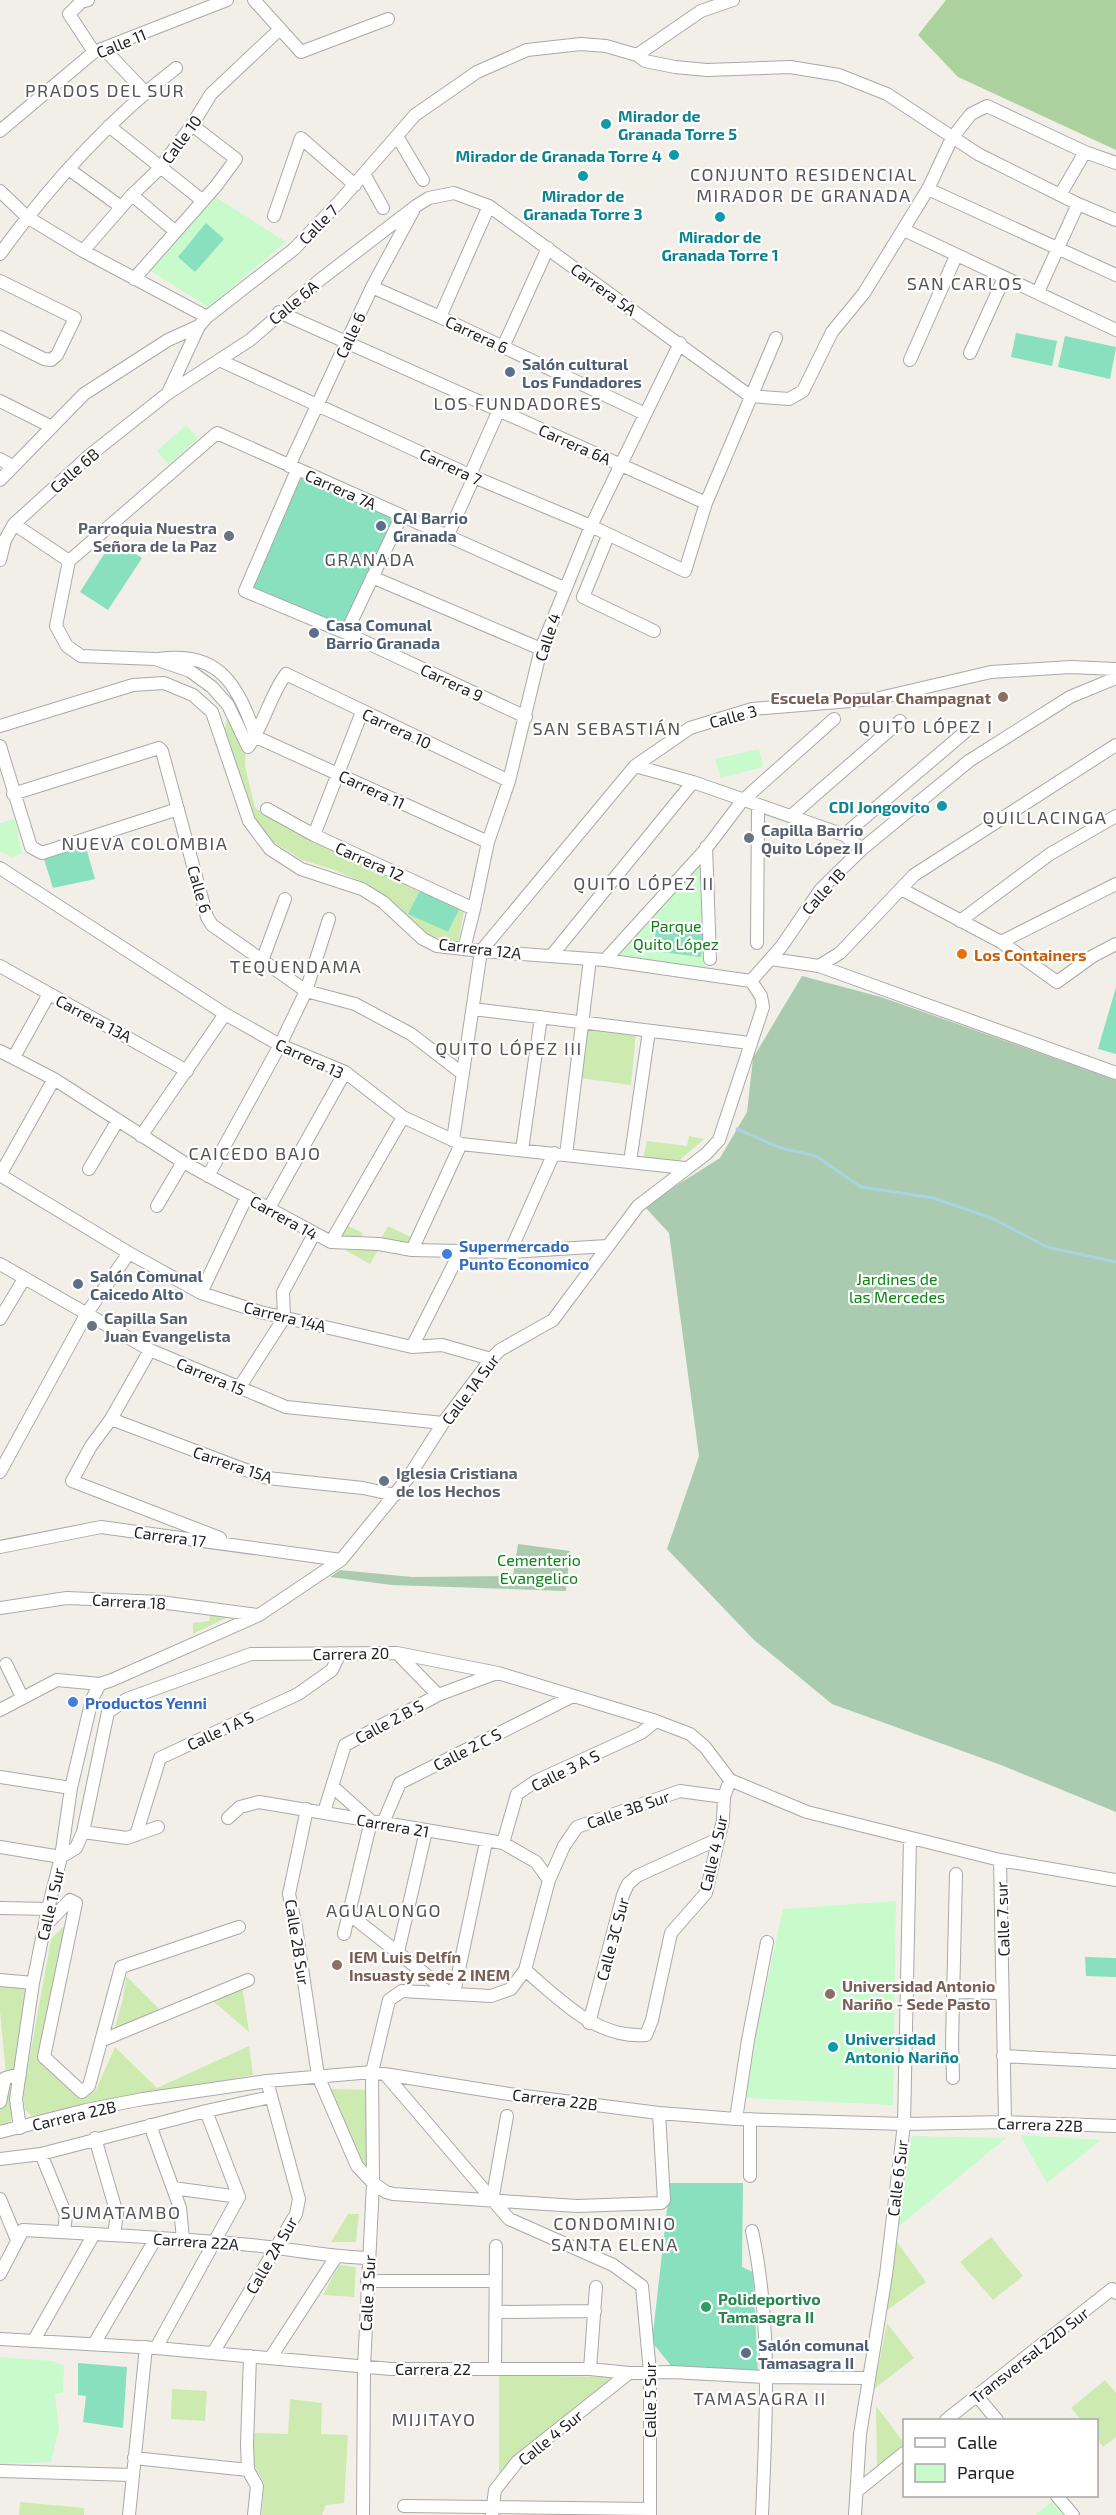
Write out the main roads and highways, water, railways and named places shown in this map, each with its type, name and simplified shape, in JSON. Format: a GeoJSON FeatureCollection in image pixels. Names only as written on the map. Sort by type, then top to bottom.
{"type":"FeatureCollection","features":[{"type":"Feature","properties":{"kind":"waterway"},"geometry":{"type":"LineString","coordinates":[[737,1129],[781,1148],[816,1156],[861,1187],[934,1198],[994,1219],[1047,1247],[1116,1262]]}},
{"type":"Feature","properties":{"kind":"place","name":"Mirador de Granada Torre 5"},"geometry":{"type":"Point","coordinates":[606,124]}},
{"type":"Feature","properties":{"kind":"place","name":"Mirador de Granada Torre 4"},"geometry":{"type":"Point","coordinates":[674,155]}},
{"type":"Feature","properties":{"kind":"place","name":"Mirador de Granada Torre 3"},"geometry":{"type":"Point","coordinates":[583,176]}},
{"type":"Feature","properties":{"kind":"place","name":"Mirador de Granada Torre 1"},"geometry":{"type":"Point","coordinates":[720,217]}},
{"type":"Feature","properties":{"kind":"place","name":"Salón cultural Los Fundadores"},"geometry":{"type":"Point","coordinates":[510,372]}},
{"type":"Feature","properties":{"kind":"place","name":"CAI Barrio Granada"},"geometry":{"type":"Point","coordinates":[381,526]}},
{"type":"Feature","properties":{"kind":"place","name":"Parroquia Nuestra Señora de la Paz"},"geometry":{"type":"Point","coordinates":[229,536]}},
{"type":"Feature","properties":{"kind":"place","name":"Casa Comunal Barrio Granada"},"geometry":{"type":"Point","coordinates":[314,633]}},
{"type":"Feature","properties":{"kind":"place","name":"Escuela Popular Champagnat"},"geometry":{"type":"Point","coordinates":[1003,697]}},
{"type":"Feature","properties":{"kind":"place","name":"CDI Jongovito"},"geometry":{"type":"Point","coordinates":[942,806]}},
{"type":"Feature","properties":{"kind":"place","name":"Capilla Barrio Quito López II"},"geometry":{"type":"Point","coordinates":[749,838]}},
{"type":"Feature","properties":{"kind":"place","name":"Los Containers"},"geometry":{"type":"Point","coordinates":[962,954]}},
{"type":"Feature","properties":{"kind":"place","name":"Supermercado Punto Economico"},"geometry":{"type":"Point","coordinates":[447,1254]}},
{"type":"Feature","properties":{"kind":"place","name":"Salón Comunal Caicedo Alto"},"geometry":{"type":"Point","coordinates":[78,1284]}},
{"type":"Feature","properties":{"kind":"place","name":"Capilla San Juan Evangelista"},"geometry":{"type":"Point","coordinates":[92,1326]}},
{"type":"Feature","properties":{"kind":"place","name":"Iglesia Cristiana de los Hechos"},"geometry":{"type":"Point","coordinates":[384,1481]}},
{"type":"Feature","properties":{"kind":"place","name":"Productos Yenni"},"geometry":{"type":"Point","coordinates":[73,1702]}},
{"type":"Feature","properties":{"kind":"place","name":"IEM Luis Delfín Insuasty sede 2 INEM"},"geometry":{"type":"Point","coordinates":[337,1965]}},
{"type":"Feature","properties":{"kind":"place","name":"Universidad Antonio Nariño - Sede Pasto"},"geometry":{"type":"Point","coordinates":[830,1994]}},
{"type":"Feature","properties":{"kind":"place","name":"Universidad Antonio Nariño"},"geometry":{"type":"Point","coordinates":[833,2047]}},
{"type":"Feature","properties":{"kind":"place","name":"Polideportivo Tamasagra II"},"geometry":{"type":"Point","coordinates":[706,2307]}},
{"type":"Feature","properties":{"kind":"place","name":"Salón comunal Tamasagra II"},"geometry":{"type":"Point","coordinates":[746,2353]}},
{"type":"Feature","properties":{"kind":"district","name":"PRADOS DEL SUR"},"geometry":{"type":"Point","coordinates":[105,90]}},
{"type":"Feature","properties":{"kind":"district","name":"CONJUNTO RESIDENCIAL MIRADOR DE GRANADA"},"geometry":{"type":"Point","coordinates":[804,184]}},
{"type":"Feature","properties":{"kind":"district","name":"SAN CARLOS"},"geometry":{"type":"Point","coordinates":[965,283]}},
{"type":"Feature","properties":{"kind":"district","name":"LOS FUNDADORES"},"geometry":{"type":"Point","coordinates":[518,403]}},
{"type":"Feature","properties":{"kind":"district","name":"GRANADA"},"geometry":{"type":"Point","coordinates":[370,559]}},
{"type":"Feature","properties":{"kind":"district","name":"QUITO LÓPEZ I"},"geometry":{"type":"Point","coordinates":[926,726]}},
{"type":"Feature","properties":{"kind":"district","name":"SAN SEBASTIÁN"},"geometry":{"type":"Point","coordinates":[607,728]}},
{"type":"Feature","properties":{"kind":"district","name":"QUILLACINGA"},"geometry":{"type":"Point","coordinates":[1045,817]}},
{"type":"Feature","properties":{"kind":"district","name":"NUEVA COLOMBIA"},"geometry":{"type":"Point","coordinates":[145,843]}},
{"type":"Feature","properties":{"kind":"district","name":"QUITO LÓPEZ II"},"geometry":{"type":"Point","coordinates":[644,883]}},
{"type":"Feature","properties":{"kind":"district","name":"TEQUENDAMA"},"geometry":{"type":"Point","coordinates":[296,966]}},
{"type":"Feature","properties":{"kind":"district","name":"QUITO LÓPEZ III"},"geometry":{"type":"Point","coordinates":[509,1048]}},
{"type":"Feature","properties":{"kind":"district","name":"CAICEDO BAJO"},"geometry":{"type":"Point","coordinates":[255,1153]}},
{"type":"Feature","properties":{"kind":"district","name":"AGUALONGO"},"geometry":{"type":"Point","coordinates":[384,1910]}},
{"type":"Feature","properties":{"kind":"district","name":"SUMATAMBO"},"geometry":{"type":"Point","coordinates":[121,2212]}},
{"type":"Feature","properties":{"kind":"district","name":"CONDOMINIO SANTA ELENA"},"geometry":{"type":"Point","coordinates":[615,2233]}},
{"type":"Feature","properties":{"kind":"district","name":"TAMASAGRA II"},"geometry":{"type":"Point","coordinates":[760,2398]}},
{"type":"Feature","properties":{"kind":"district","name":"MIJITAYO"},"geometry":{"type":"Point","coordinates":[434,2419]}},
{"type":"Feature","properties":{"kind":"park label","name":"Parque Quito López"},"geometry":{"type":"Point","coordinates":[676,934]}},
{"type":"Feature","properties":{"kind":"park label","name":"Jardines de las Mercedes"},"geometry":{"type":"Point","coordinates":[897,1287]}},
{"type":"Feature","properties":{"kind":"park label","name":"Cementerio Evangelico"},"geometry":{"type":"Point","coordinates":[539,1568]}}]}
